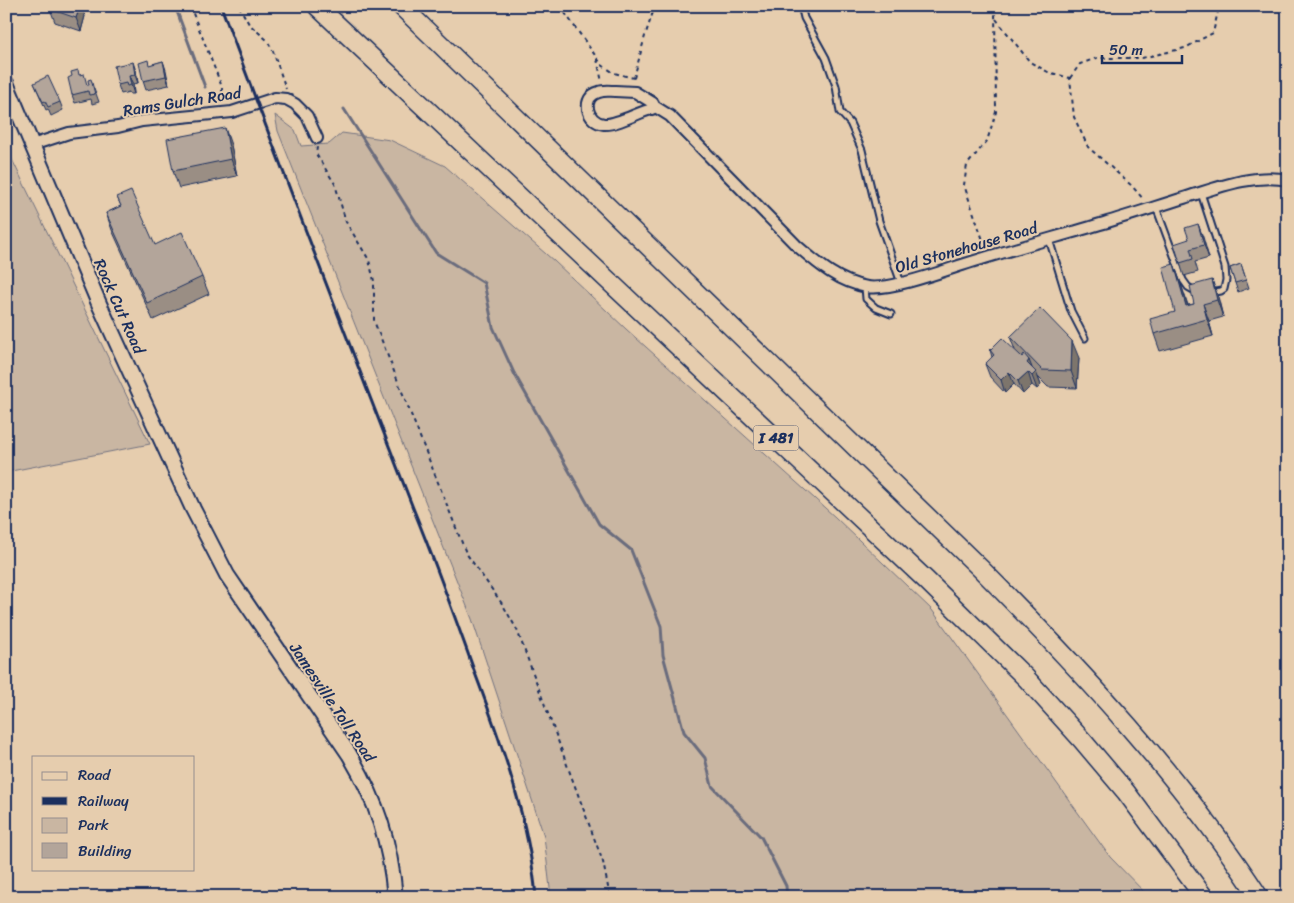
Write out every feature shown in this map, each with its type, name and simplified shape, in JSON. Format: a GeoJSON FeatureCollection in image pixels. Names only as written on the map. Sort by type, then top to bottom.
{"type":"FeatureCollection","features":[{"type":"Feature","properties":{"kind":"highway","name":"I 481"},"geometry":{"type":"LineString","coordinates":[[317,6],[926,580],[1026,678],[1126,792],[1204,897]]}},
{"type":"Feature","properties":{"kind":"highway","name":"I 481"},"geometry":{"type":"LineString","coordinates":[[401,6],[982,569],[1037,625],[1092,683],[1194,805],[1259,897]]}},
{"type":"Feature","properties":{"kind":"street","name":"Rock Cut Road"},"geometry":{"type":"LineString","coordinates":[[6,83],[100,306],[209,540]]}},
{"type":"Feature","properties":{"kind":"street"},"geometry":{"type":"LineString","coordinates":[[635,92],[601,91],[592,96],[588,102],[588,111],[591,119],[606,124],[654,106]]}},
{"type":"Feature","properties":{"kind":"street","name":"Old Stonehouse Road"},"geometry":{"type":"LineString","coordinates":[[635,92],[670,116],[803,252],[839,278],[865,287],[886,286],[927,277],[989,256],[1201,193],[1256,179],[1288,180]]}},
{"type":"Feature","properties":{"kind":"street","name":"Rams Gulch Road"},"geometry":{"type":"LineString","coordinates":[[32,145],[69,133],[118,127],[142,121],[232,112],[275,98],[286,99],[295,104]]}},
{"type":"Feature","properties":{"kind":"street"},"geometry":{"type":"LineString","coordinates":[[295,104],[307,116],[317,138]]}},
{"type":"Feature","properties":{"kind":"street","name":"Jamesville Toll Road"},"geometry":{"type":"LineString","coordinates":[[209,540],[227,575],[366,782],[383,829],[396,897]]}},
{"type":"Feature","properties":{"kind":"lane"},"geometry":{"type":"LineString","coordinates":[[801,6],[804,18],[826,58],[836,86],[840,112],[850,123],[862,150],[879,222],[901,283]]}},
{"type":"Feature","properties":{"kind":"lane"},"geometry":{"type":"LineString","coordinates":[[1201,193],[1226,272],[1224,289],[1214,293],[1207,293]]}},
{"type":"Feature","properties":{"kind":"lane"},"geometry":{"type":"LineString","coordinates":[[1152,208],[1183,280],[1188,287],[1200,293]]}},
{"type":"Feature","properties":{"kind":"lane"},"geometry":{"type":"LineString","coordinates":[[1049,239],[1071,311],[1085,338]]}},
{"type":"Feature","properties":{"kind":"lane"},"geometry":{"type":"LineString","coordinates":[[865,287],[866,299],[876,308],[891,314]]}},
{"type":"Feature","properties":{"kind":"path"},"geometry":{"type":"LineString","coordinates":[[190,6],[222,87],[222,113]]}},
{"type":"Feature","properties":{"kind":"path"},"geometry":{"type":"LineString","coordinates":[[238,6],[249,24],[267,40],[273,51],[281,81],[295,104]]}},
{"type":"Feature","properties":{"kind":"path"},"geometry":{"type":"LineString","coordinates":[[560,6],[602,65],[614,73],[634,78]]}},
{"type":"Feature","properties":{"kind":"path"},"geometry":{"type":"LineString","coordinates":[[635,92],[634,78],[655,6]]}},
{"type":"Feature","properties":{"kind":"path"},"geometry":{"type":"LineString","coordinates":[[989,256],[964,185],[967,165],[987,141],[996,112],[995,6]]}},
{"type":"Feature","properties":{"kind":"path"},"geometry":{"type":"LineString","coordinates":[[1152,208],[1140,194],[1088,147],[1074,118],[1070,78],[1080,64],[1097,58],[1142,58],[1185,48],[1213,33],[1219,8]]}},
{"type":"Feature","properties":{"kind":"path"},"geometry":{"type":"LineString","coordinates":[[996,20],[1030,62],[1048,72],[1070,78]]}},
{"type":"Feature","properties":{"kind":"path"},"geometry":{"type":"LineString","coordinates":[[597,58],[602,80],[601,91]]}},
{"type":"Feature","properties":{"kind":"path"},"geometry":{"type":"LineString","coordinates":[[317,138],[316,154],[335,184],[346,222],[369,260],[374,281],[374,321],[466,553],[517,630],[603,862],[610,897]]}},
{"type":"Feature","properties":{"kind":"green space"},"geometry":{"type":"Polygon","coordinates":[[[275,115],[295,130],[301,146],[329,144],[342,133],[390,140],[445,166],[554,261],[626,329],[835,517],[932,610],[1110,857],[1149,897],[551,897],[544,836],[472,619],[278,131],[275,115]]]}},
{"type":"Feature","properties":{"kind":"green space"},"geometry":{"type":"Polygon","coordinates":[[[6,147],[150,444],[6,472],[6,147]]]}},
{"type":"Feature","properties":{"kind":"building"},"geometry":{"type":"Polygon","coordinates":[[[49,6],[80,6],[76,18],[50,9],[49,6]]]}},
{"type":"Feature","properties":{"kind":"building"},"geometry":{"type":"Polygon","coordinates":[[[148,60],[149,65],[163,61],[166,76],[143,81],[139,63],[148,60]]]}},
{"type":"Feature","properties":{"kind":"building"},"geometry":{"type":"Polygon","coordinates":[[[133,62],[135,75],[129,76],[131,85],[127,86],[126,83],[118,85],[114,66],[133,62]]]}},
{"type":"Feature","properties":{"kind":"building"},"geometry":{"type":"Polygon","coordinates":[[[78,70],[79,75],[84,74],[87,85],[89,85],[88,80],[91,79],[95,94],[89,95],[88,91],[72,95],[68,78],[72,76],[71,72],[78,70]]]}},
{"type":"Feature","properties":{"kind":"building"},"geometry":{"type":"Polygon","coordinates":[[[48,76],[60,102],[48,107],[45,101],[43,102],[34,83],[48,76]]]}},
{"type":"Feature","properties":{"kind":"building"},"geometry":{"type":"Polygon","coordinates":[[[225,128],[231,159],[173,171],[167,139],[225,128]]]}},
{"type":"Feature","properties":{"kind":"building"},"geometry":{"type":"Polygon","coordinates":[[[131,191],[155,245],[182,232],[202,277],[147,303],[106,213],[121,206],[117,197],[131,191]]]}},
{"type":"Feature","properties":{"kind":"building"},"geometry":{"type":"Polygon","coordinates":[[[1198,224],[1204,245],[1190,249],[1193,259],[1180,263],[1174,244],[1189,239],[1185,228],[1198,224]]]}},
{"type":"Feature","properties":{"kind":"building"},"geometry":{"type":"Polygon","coordinates":[[[1174,264],[1186,306],[1194,304],[1190,286],[1212,280],[1217,300],[1203,304],[1207,319],[1154,334],[1150,319],[1175,312],[1163,267],[1174,264]]]}},
{"type":"Feature","properties":{"kind":"building"},"geometry":{"type":"Polygon","coordinates":[[[1241,264],[1246,280],[1235,283],[1230,268],[1241,264]]]}},
{"type":"Feature","properties":{"kind":"building"},"geometry":{"type":"Polygon","coordinates":[[[1040,308],[1072,341],[1071,371],[1042,370],[1010,337],[1040,308]]]}},
{"type":"Feature","properties":{"kind":"building"},"geometry":{"type":"Polygon","coordinates":[[[1002,338],[1022,357],[1024,354],[1029,360],[1027,363],[1036,372],[1032,376],[1028,372],[1018,381],[1009,372],[1001,380],[985,364],[994,355],[990,350],[1002,338]]]}},
{"type":"Feature","properties":{"kind":"waterway"},"geometry":{"type":"LineString","coordinates":[[175,6],[205,87]]}},
{"type":"Feature","properties":{"kind":"waterway"},"geometry":{"type":"LineString","coordinates":[[344,109],[436,253],[484,283],[493,327],[514,373],[599,524],[631,550],[661,626],[663,655],[684,732],[705,758],[712,786],[761,837],[786,886],[787,897]]}},
{"type":"Feature","properties":{"kind":"railway"},"geometry":{"type":"LineString","coordinates":[[221,6],[437,569],[495,727],[521,811],[536,897]]}}]}
